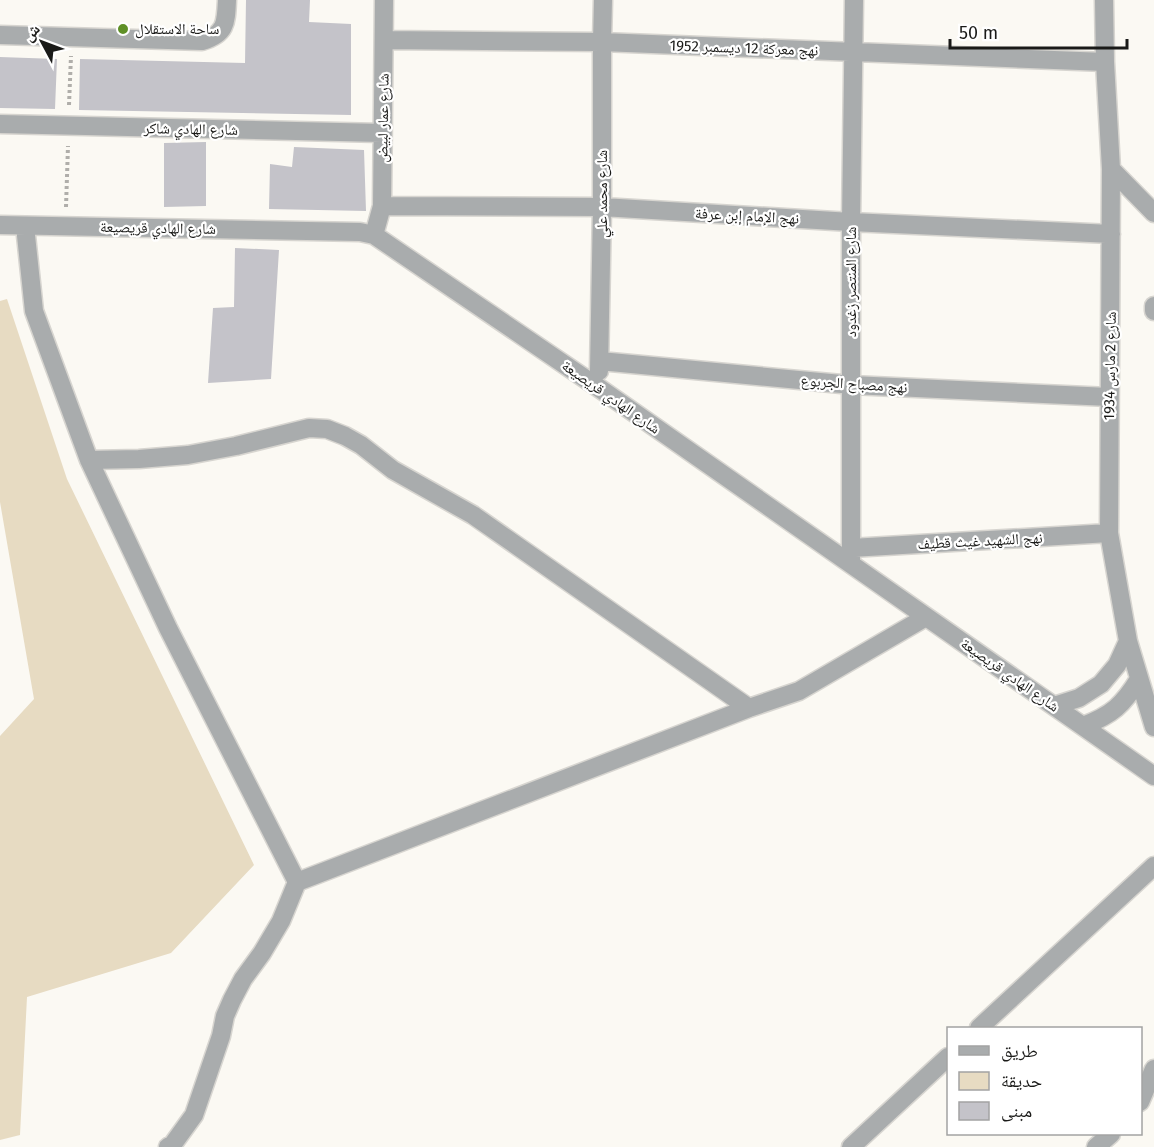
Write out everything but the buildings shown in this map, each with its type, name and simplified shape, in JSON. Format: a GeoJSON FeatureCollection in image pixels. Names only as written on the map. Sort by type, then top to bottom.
{"type":"FeatureCollection","features":[{"type":"Feature","properties":{"kind":"street"},"geometry":{"type":"LineString","coordinates":[[0,35],[202,41],[213,38],[222,29],[226,18],[227,0]]}},
{"type":"Feature","properties":{"kind":"street","name":"شارع عمار لبيض"},"geometry":{"type":"LineString","coordinates":[[374,235],[382,206],[384,0]]}},
{"type":"Feature","properties":{"kind":"street","name":"شارع محمد علي"},"geometry":{"type":"LineString","coordinates":[[599,388],[603,0]]}},
{"type":"Feature","properties":{"kind":"street","name":"شارع المنتصر زغدود"},"geometry":{"type":"LineString","coordinates":[[851,556],[851,222],[854,0]]}},
{"type":"Feature","properties":{"kind":"street","name":"شارع 2 مارس 1934"},"geometry":{"type":"LineString","coordinates":[[1104,0],[1104,62],[1111,169],[1109,533],[1128,641],[1154,727]]}},
{"type":"Feature","properties":{"kind":"street","name":"نهج معركة 12 ديسمبر 1952"},"geometry":{"type":"LineString","coordinates":[[384,40],[602,42],[1104,62]]}},
{"type":"Feature","properties":{"kind":"street","name":"شارع الهادي شاكر"},"geometry":{"type":"LineString","coordinates":[[0,124],[382,133]]}},
{"type":"Feature","properties":{"kind":"street"},"geometry":{"type":"LineString","coordinates":[[1111,169],[1154,213]]}},
{"type":"Feature","properties":{"kind":"street","name":"نهج الإمام إبن عرفة"},"geometry":{"type":"LineString","coordinates":[[382,206],[602,207],[1111,234]]}},
{"type":"Feature","properties":{"kind":"street","name":"شارع الهادي قريصيعة"},"geometry":{"type":"LineString","coordinates":[[0,225],[360,232],[374,235],[851,556],[926,617],[1154,776]]}},
{"type":"Feature","properties":{"kind":"street"},"geometry":{"type":"LineString","coordinates":[[24,226],[34,311],[89,460],[168,628],[297,882]]}},
{"type":"Feature","properties":{"kind":"street"},"geometry":{"type":"LineString","coordinates":[[1154,306],[1154,311]]}},
{"type":"Feature","properties":{"kind":"street","name":"نهج مصباح الجربوع"},"geometry":{"type":"LineString","coordinates":[[600,361],[852,385],[1109,397]]}},
{"type":"Feature","properties":{"kind":"street"},"geometry":{"type":"LineString","coordinates":[[89,460],[188,455],[309,428],[327,429],[361,445],[393,470],[473,515],[749,708]]}},
{"type":"Feature","properties":{"kind":"street","name":"نهج الشهيد غيث قطيف"},"geometry":{"type":"LineString","coordinates":[[851,556],[1109,533]]}},
{"type":"Feature","properties":{"kind":"street"},"geometry":{"type":"LineString","coordinates":[[168,1147],[194,1115],[232,1000],[281,921],[297,882],[749,708],[799,691],[926,617]]}},
{"type":"Feature","properties":{"kind":"street"},"geometry":{"type":"LineString","coordinates":[[1054,706],[1079,698],[1101,684],[1117,665],[1128,641]]}},
{"type":"Feature","properties":{"kind":"street"},"geometry":{"type":"LineString","coordinates":[[1083,726],[1116,709],[1139,679]]}},
{"type":"Feature","properties":{"kind":"street"},"geometry":{"type":"LineString","coordinates":[[981,1027],[1154,866]]}},
{"type":"Feature","properties":{"kind":"street"},"geometry":{"type":"LineString","coordinates":[[851,1147],[947,1058]]}},
{"type":"Feature","properties":{"kind":"street"},"geometry":{"type":"LineString","coordinates":[[1142,1099],[1154,1069]]}},
{"type":"Feature","properties":{"kind":"street"},"geometry":{"type":"LineString","coordinates":[[1096,1147],[1110,1135]]}},
{"type":"Feature","properties":{"kind":"path"},"geometry":{"type":"LineString","coordinates":[[65,227],[72,37]]}},
{"type":"Feature","properties":{"kind":"green space"},"geometry":{"type":"Polygon","coordinates":[[[7,299],[67,479],[254,865],[171,953],[27,997],[20,1135],[0,1140],[0,736],[34,699],[0,502],[0,301],[7,299]]]}},
{"type":"Feature","properties":{"kind":"place","name":"ساحة الاستقلال"},"geometry":{"type":"Point","coordinates":[123,29]}}]}
